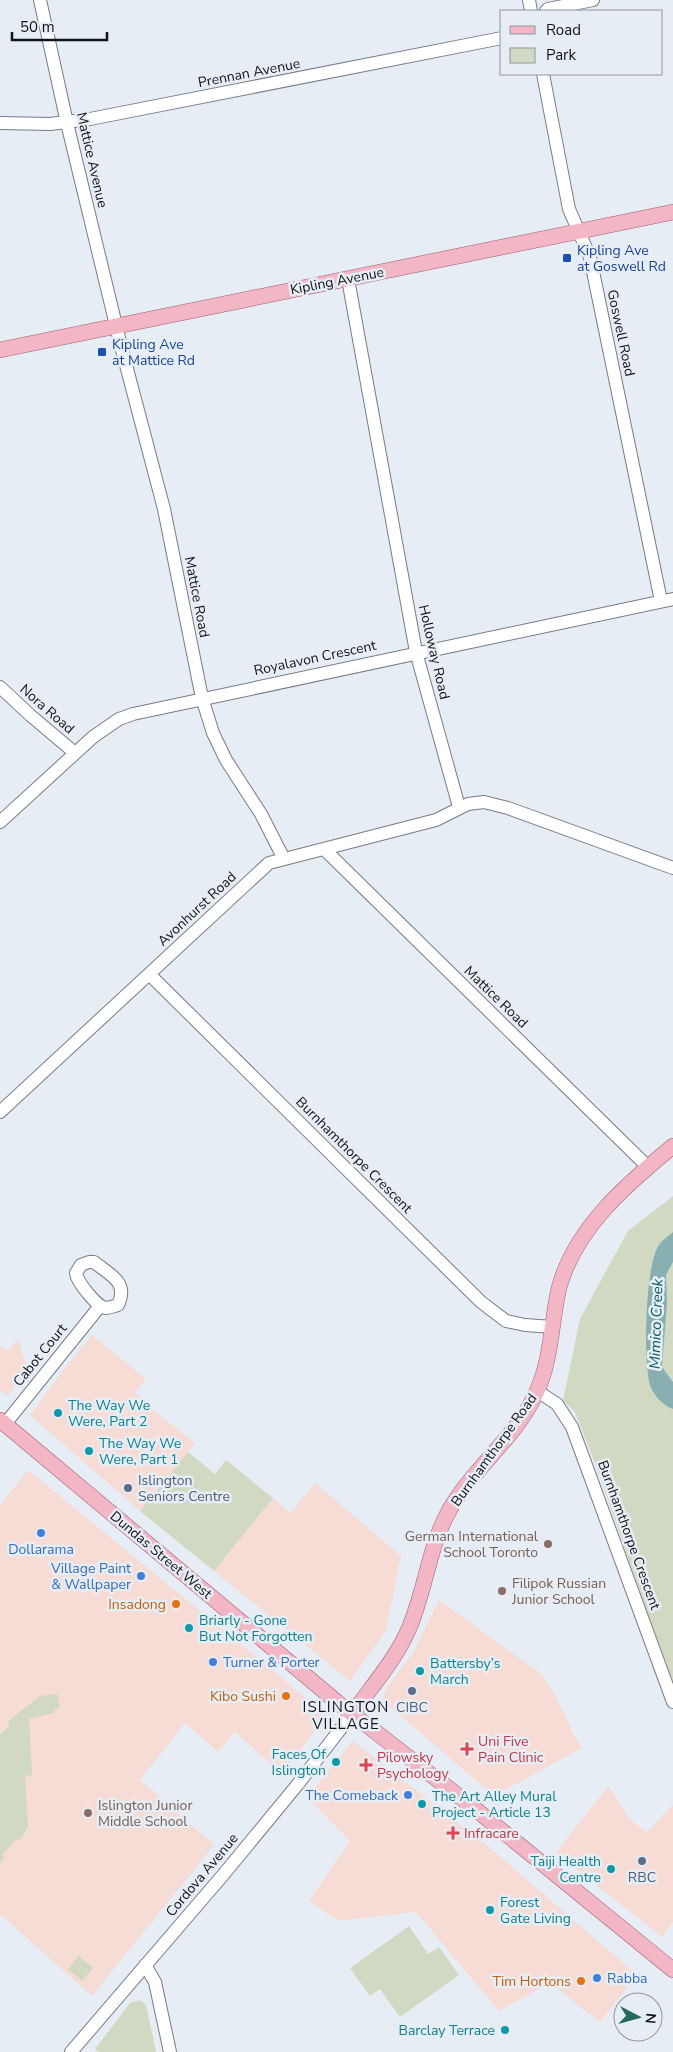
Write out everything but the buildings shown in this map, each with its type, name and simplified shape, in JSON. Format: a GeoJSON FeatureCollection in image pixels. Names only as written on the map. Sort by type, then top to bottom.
{"type":"FeatureCollection","features":[{"type":"Feature","properties":{"kind":"main road","name":"Kipling Avenue"},"geometry":{"type":"LineString","coordinates":[[0,350],[673,212]]}},
{"type":"Feature","properties":{"kind":"main road","name":"Burnhamthorpe Road"},"geometry":{"type":"LineString","coordinates":[[352,1714],[404,1640],[414,1615],[435,1538],[450,1508],[460,1492],[519,1420],[537,1391],[546,1366],[559,1289],[572,1254],[604,1209],[673,1146]]}},
{"type":"Feature","properties":{"kind":"main road","name":"Dundas Street West"},"geometry":{"type":"LineString","coordinates":[[2,1422],[352,1714],[671,1964]]}},
{"type":"Feature","properties":{"kind":"street","name":"Mattice Avenue"},"geometry":{"type":"LineString","coordinates":[[40,0],[67,123],[116,326]]}},
{"type":"Feature","properties":{"kind":"street"},"geometry":{"type":"LineString","coordinates":[[550,10],[593,0]]}},
{"type":"Feature","properties":{"kind":"street","name":"Prennan Avenue"},"geometry":{"type":"LineString","coordinates":[[0,123],[67,123],[500,38]]}},
{"type":"Feature","properties":{"kind":"street","name":"Goswell Road"},"geometry":{"type":"LineString","coordinates":[[543,75],[568,209],[588,252],[667,600]]}},
{"type":"Feature","properties":{"kind":"street","name":"Holloway Road"},"geometry":{"type":"LineString","coordinates":[[348,279],[416,652],[459,808]]}},
{"type":"Feature","properties":{"kind":"street","name":"Mattice Road"},"geometry":{"type":"LineString","coordinates":[[116,326],[164,509],[202,698],[213,733],[226,760],[261,814],[284,859]]}},
{"type":"Feature","properties":{"kind":"street","name":"Royalavon Crescent"},"geometry":{"type":"LineString","coordinates":[[0,822],[93,737],[119,719],[133,714],[416,652],[667,600]]}},
{"type":"Feature","properties":{"kind":"street","name":"Nora Road"},"geometry":{"type":"LineString","coordinates":[[0,687],[76,753]]}},
{"type":"Feature","properties":{"kind":"street"},"geometry":{"type":"LineString","coordinates":[[459,808],[468,804],[484,802],[492,804],[673,868]]}},
{"type":"Feature","properties":{"kind":"street","name":"Avonhurst Road"},"geometry":{"type":"LineString","coordinates":[[0,1112],[269,863],[436,820],[459,808]]}},
{"type":"Feature","properties":{"kind":"street","name":"Mattice Road"},"geometry":{"type":"LineString","coordinates":[[324,848],[648,1167]]}},
{"type":"Feature","properties":{"kind":"street","name":"Burnhamthorpe Crescent"},"geometry":{"type":"LineString","coordinates":[[149,974],[481,1302],[506,1321],[525,1325],[553,1327]]}},
{"type":"Feature","properties":{"kind":"street","name":"Cabot Court"},"geometry":{"type":"LineString","coordinates":[[2,1422],[100,1306]]}},
{"type":"Feature","properties":{"kind":"street","name":"Burnhamthorpe Crescent"},"geometry":{"type":"LineString","coordinates":[[537,1391],[557,1404],[572,1428],[673,1702]]}},
{"type":"Feature","properties":{"kind":"street","name":"Cordova Avenue"},"geometry":{"type":"LineString","coordinates":[[71,2052],[265,1824],[352,1714]]}},
{"type":"Feature","properties":{"kind":"street"},"geometry":{"type":"LineString","coordinates":[[145,1965],[155,1982],[170,2052]]}},
{"type":"Feature","properties":{"kind":"shaded area"},"geometry":{"type":"Polygon","coordinates":[[[92,1335],[146,1379],[135,1392],[154,1411],[195,1443],[140,1511],[30,1415],[92,1335]]]}},
{"type":"Feature","properties":{"kind":"shaded area"},"geometry":{"type":"Polygon","coordinates":[[[18,1340],[25,1361],[31,1367],[7,1396],[0,1391],[0,1346],[7,1351],[18,1340]]]}},
{"type":"Feature","properties":{"kind":"shaded area"},"geometry":{"type":"Polygon","coordinates":[[[28,1470],[327,1715],[282,1774],[235,1732],[218,1752],[185,1723],[139,1781],[122,1764],[93,1623],[0,1591],[0,1506],[28,1470]]]}},
{"type":"Feature","properties":{"kind":"shaded area"},"geometry":{"type":"Polygon","coordinates":[[[315,1483],[401,1556],[386,1630],[350,1681],[214,1571],[273,1498],[290,1513],[315,1483]]]}},
{"type":"Feature","properties":{"kind":"shaded area","name":"Islington Junior Middle School"},"geometry":{"type":"Polygon","coordinates":[[[0,1591],[93,1623],[122,1764],[214,1845],[92,1996],[0,1914],[0,1591]]]}},
{"type":"Feature","properties":{"kind":"shaded area"},"geometry":{"type":"Polygon","coordinates":[[[439,1600],[541,1674],[554,1693],[582,1748],[494,1796],[382,1700],[388,1686],[413,1653],[439,1600]]]}},
{"type":"Feature","properties":{"kind":"shaded area"},"geometry":{"type":"Polygon","coordinates":[[[353,1741],[490,1848],[637,1975],[624,1992],[613,1992],[613,2005],[600,2022],[550,1983],[499,2011],[416,1912],[339,1921],[309,1901],[350,1841],[307,1797],[353,1741]]]}},
{"type":"Feature","properties":{"kind":"shaded area"},"geometry":{"type":"Polygon","coordinates":[[[608,1786],[630,1820],[647,1832],[673,1805],[673,1922],[662,1937],[556,1853],[608,1786]]]}},
{"type":"Feature","properties":{"kind":"green space"},"geometry":{"type":"Polygon","coordinates":[[[673,1196],[673,1686],[596,1466],[575,1412],[563,1400],[580,1319],[628,1231],[673,1196]]]}},
{"type":"Feature","properties":{"kind":"green space"},"geometry":{"type":"Polygon","coordinates":[[[188,1452],[215,1474],[226,1460],[273,1498],[214,1571],[140,1511],[188,1452]]]}},
{"type":"Feature","properties":{"kind":"green space"},"geometry":{"type":"Polygon","coordinates":[[[57,1694],[60,1708],[53,1710],[54,1713],[29,1719],[32,1775],[25,1777],[28,1827],[20,1840],[16,1839],[2,1855],[5,1858],[0,1864],[0,1735],[9,1726],[8,1721],[40,1696],[57,1694]]]}},
{"type":"Feature","properties":{"kind":"green space"},"geometry":{"type":"Polygon","coordinates":[[[409,1926],[428,1954],[439,1947],[459,1975],[400,2017],[380,1989],[370,1996],[350,1968],[409,1926]]]}},
{"type":"Feature","properties":{"kind":"green space"},"geometry":{"type":"Polygon","coordinates":[[[79,1956],[93,1968],[82,1981],[68,1969],[79,1956]]]}},
{"type":"Feature","properties":{"kind":"green space"},"geometry":{"type":"Polygon","coordinates":[[[140,2000],[146,2005],[156,2052],[99,2052],[95,2049],[130,2003],[140,2000]]]}},
{"type":"Feature","properties":{"kind":"water","name":"Mimico Creek"},"geometry":{"type":"Polygon","coordinates":[[[673,1232],[673,1262],[666,1275],[667,1302],[662,1367],[673,1382],[673,1409],[659,1400],[650,1385],[646,1356],[646,1335],[648,1292],[654,1256],[660,1243],[673,1232]]]}},
{"type":"Feature","properties":{"kind":"place","name":"Kipling Ave at Goswell Rd"},"geometry":{"type":"Point","coordinates":[567,258]}},
{"type":"Feature","properties":{"kind":"place","name":"Kipling Ave at Mattice Rd"},"geometry":{"type":"Point","coordinates":[102,352]}},
{"type":"Feature","properties":{"kind":"place","name":"The Way We Were, Part 2"},"geometry":{"type":"Point","coordinates":[58,1413]}},
{"type":"Feature","properties":{"kind":"place","name":"The Way We Were, Part 1"},"geometry":{"type":"Point","coordinates":[89,1451]}},
{"type":"Feature","properties":{"kind":"place","name":"Islington Seniors Centre"},"geometry":{"type":"Point","coordinates":[128,1488]}},
{"type":"Feature","properties":{"kind":"place","name":"Dollarama"},"geometry":{"type":"Point","coordinates":[41,1533]}},
{"type":"Feature","properties":{"kind":"place","name":"German International School Toronto"},"geometry":{"type":"Point","coordinates":[548,1544]}},
{"type":"Feature","properties":{"kind":"place","name":"Village Paint & Wallpaper"},"geometry":{"type":"Point","coordinates":[141,1576]}},
{"type":"Feature","properties":{"kind":"place","name":"Filipok Russian Junior School"},"geometry":{"type":"Point","coordinates":[502,1591]}},
{"type":"Feature","properties":{"kind":"place","name":"Insadong"},"geometry":{"type":"Point","coordinates":[176,1604]}},
{"type":"Feature","properties":{"kind":"place","name":"Briarly - Gone But Not Forgotten"},"geometry":{"type":"Point","coordinates":[189,1628]}},
{"type":"Feature","properties":{"kind":"place","name":"Turner & Porter"},"geometry":{"type":"Point","coordinates":[213,1662]}},
{"type":"Feature","properties":{"kind":"place","name":"Battersby’s March"},"geometry":{"type":"Point","coordinates":[420,1671]}},
{"type":"Feature","properties":{"kind":"place","name":"CIBC"},"geometry":{"type":"Point","coordinates":[412,1691]}},
{"type":"Feature","properties":{"kind":"place","name":"Kibo Sushi"},"geometry":{"type":"Point","coordinates":[286,1696]}},
{"type":"Feature","properties":{"kind":"place","name":"Uni Five Pain Clinic"},"geometry":{"type":"Point","coordinates":[467,1749]}},
{"type":"Feature","properties":{"kind":"place","name":"Faces Of Islington"},"geometry":{"type":"Point","coordinates":[336,1762]}},
{"type":"Feature","properties":{"kind":"place","name":"Pilowsky Psychology"},"geometry":{"type":"Point","coordinates":[366,1765]}},
{"type":"Feature","properties":{"kind":"place","name":"The Comeback"},"geometry":{"type":"Point","coordinates":[408,1795]}},
{"type":"Feature","properties":{"kind":"place","name":"The Art Alley Mural Project - Article 13"},"geometry":{"type":"Point","coordinates":[422,1804]}},
{"type":"Feature","properties":{"kind":"place","name":"Islington Junior Middle School"},"geometry":{"type":"Point","coordinates":[88,1813]}},
{"type":"Feature","properties":{"kind":"place","name":"Infracare"},"geometry":{"type":"Point","coordinates":[453,1833]}},
{"type":"Feature","properties":{"kind":"place","name":"RBC"},"geometry":{"type":"Point","coordinates":[642,1861]}},
{"type":"Feature","properties":{"kind":"place","name":"Taiji Health Centre"},"geometry":{"type":"Point","coordinates":[611,1869]}},
{"type":"Feature","properties":{"kind":"place","name":"Forest Gate Living"},"geometry":{"type":"Point","coordinates":[490,1910]}},
{"type":"Feature","properties":{"kind":"place","name":"Rabba"},"geometry":{"type":"Point","coordinates":[597,1978]}},
{"type":"Feature","properties":{"kind":"place","name":"Tim Hortons"},"geometry":{"type":"Point","coordinates":[581,1981]}},
{"type":"Feature","properties":{"kind":"place","name":"Barclay Terrace"},"geometry":{"type":"Point","coordinates":[505,2030]}},
{"type":"Feature","properties":{"kind":"district","name":"ISLINGTON VILLAGE"},"geometry":{"type":"Point","coordinates":[346,1716]}}]}
